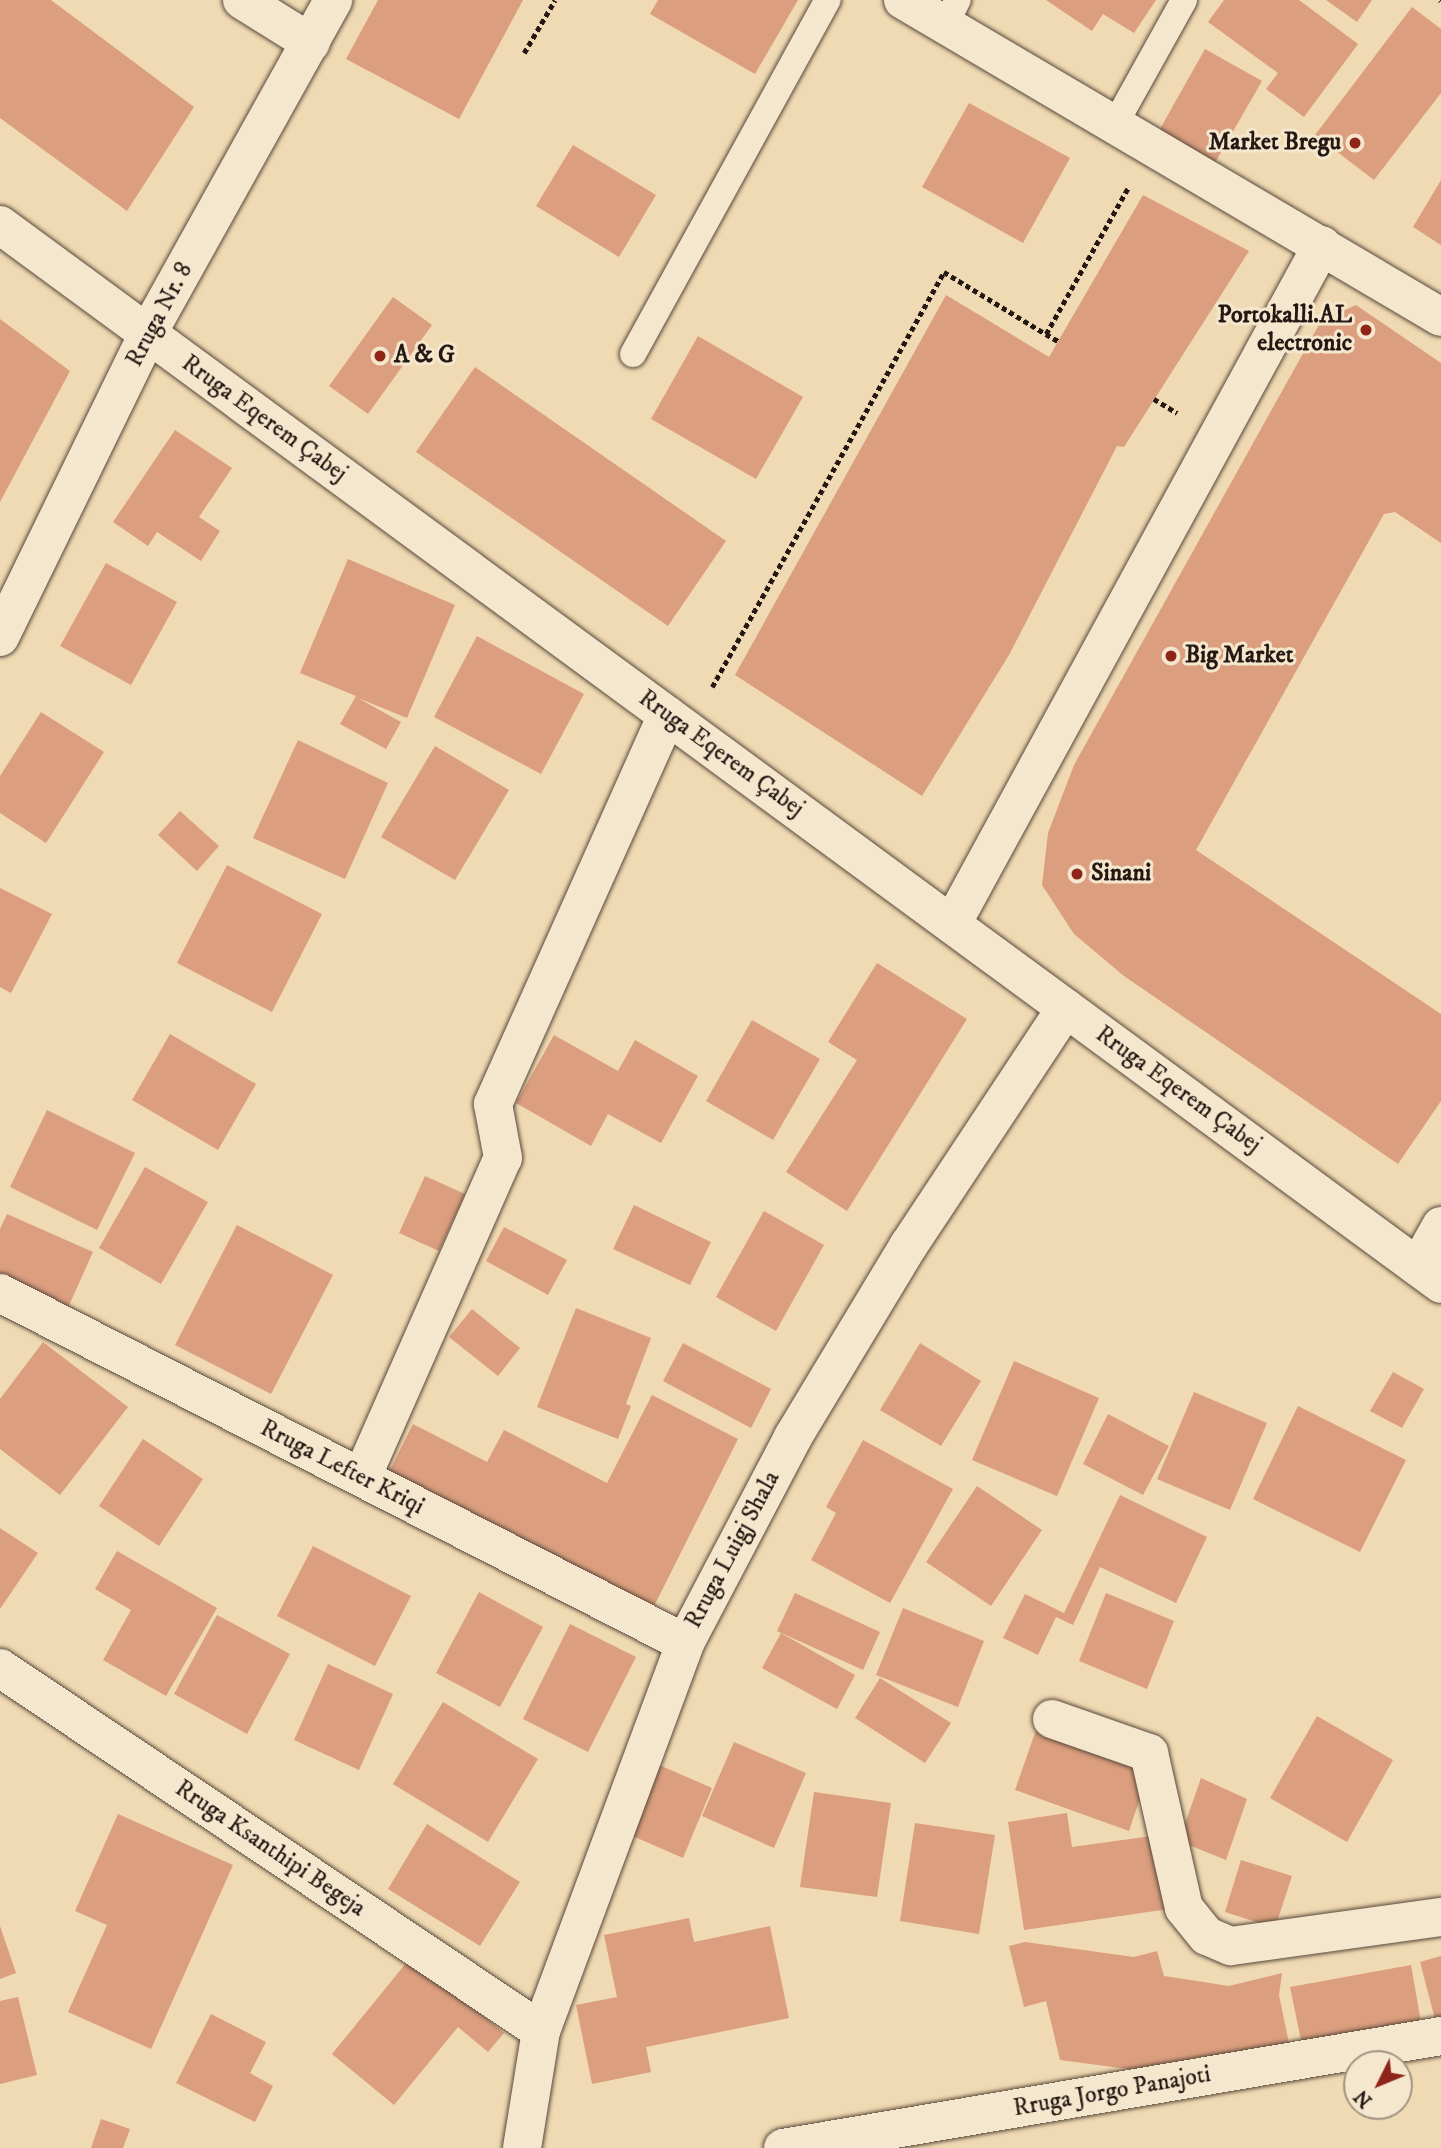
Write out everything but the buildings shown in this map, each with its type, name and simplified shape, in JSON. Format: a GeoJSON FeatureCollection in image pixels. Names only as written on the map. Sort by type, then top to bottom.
{"type":"FeatureCollection","features":[{"type":"Feature","properties":{"kind":"street"},"geometry":{"type":"LineString","coordinates":[[242,0],[311,43]]}},
{"type":"Feature","properties":{"kind":"street","name":"Rruga Nr. 8"},"geometry":{"type":"LineString","coordinates":[[0,636],[148,333],[311,43],[332,0]]}},
{"type":"Feature","properties":{"kind":"street"},"geometry":{"type":"LineString","coordinates":[[903,0],[952,13],[1114,127],[1322,245],[1441,317]]}},
{"type":"Feature","properties":{"kind":"street","name":"Rruga Eqerem Çabej"},"geometry":{"type":"LineString","coordinates":[[0,225],[1430,1276]]}},
{"type":"Feature","properties":{"kind":"street"},"geometry":{"type":"LineString","coordinates":[[952,924],[1322,245]]}},
{"type":"Feature","properties":{"kind":"street"},"geometry":{"type":"LineString","coordinates":[[362,1478],[503,1158],[493,1104],[667,715]]}},
{"type":"Feature","properties":{"kind":"street","name":"Rruga Luigj Shala"},"geometry":{"type":"LineString","coordinates":[[522,2148],[541,2031],[685,1643],[793,1437],[909,1245],[1066,1008]]}},
{"type":"Feature","properties":{"kind":"street"},"geometry":{"type":"LineString","coordinates":[[1430,1276],[1441,1226]]}},
{"type":"Feature","properties":{"kind":"street","name":"Rruga Lefter Kriqi"},"geometry":{"type":"LineString","coordinates":[[0,1293],[685,1643]]}},
{"type":"Feature","properties":{"kind":"street","name":"Rruga Ksanthipi Begeja"},"geometry":{"type":"LineString","coordinates":[[0,1668],[541,2031]]}},
{"type":"Feature","properties":{"kind":"street"},"geometry":{"type":"LineString","coordinates":[[1052,1719],[1149,1753],[1184,1908],[1207,1936],[1231,1946],[1441,1917]]}},
{"type":"Feature","properties":{"kind":"street","name":"Rruga Jorgo Panajoti"},"geometry":{"type":"LineString","coordinates":[[783,2148],[1441,2036]]}},
{"type":"Feature","properties":{"kind":"lane"},"geometry":{"type":"LineString","coordinates":[[633,354],[828,0]]}},
{"type":"Feature","properties":{"kind":"lane"},"geometry":{"type":"LineString","coordinates":[[1114,127],[1184,0]]}},
{"type":"Feature","properties":{"kind":"path"},"geometry":{"type":"LineString","coordinates":[[524,53],[555,0]]}},
{"type":"Feature","properties":{"kind":"path"},"geometry":{"type":"LineString","coordinates":[[1046,334],[1151,148]]}},
{"type":"Feature","properties":{"kind":"path"},"geometry":{"type":"LineString","coordinates":[[713,684],[944,272],[1058,341]]}},
{"type":"Feature","properties":{"kind":"place","name":"Market Bregu"},"geometry":{"type":"Point","coordinates":[1355,143]}},
{"type":"Feature","properties":{"kind":"place","name":"Portokalli.AL electronic"},"geometry":{"type":"Point","coordinates":[1366,330]}},
{"type":"Feature","properties":{"kind":"place","name":"A & G"},"geometry":{"type":"Point","coordinates":[380,356]}},
{"type":"Feature","properties":{"kind":"place","name":"Big Market"},"geometry":{"type":"Point","coordinates":[1171,656]}},
{"type":"Feature","properties":{"kind":"place","name":"Sinani"},"geometry":{"type":"Point","coordinates":[1077,874]}}]}
